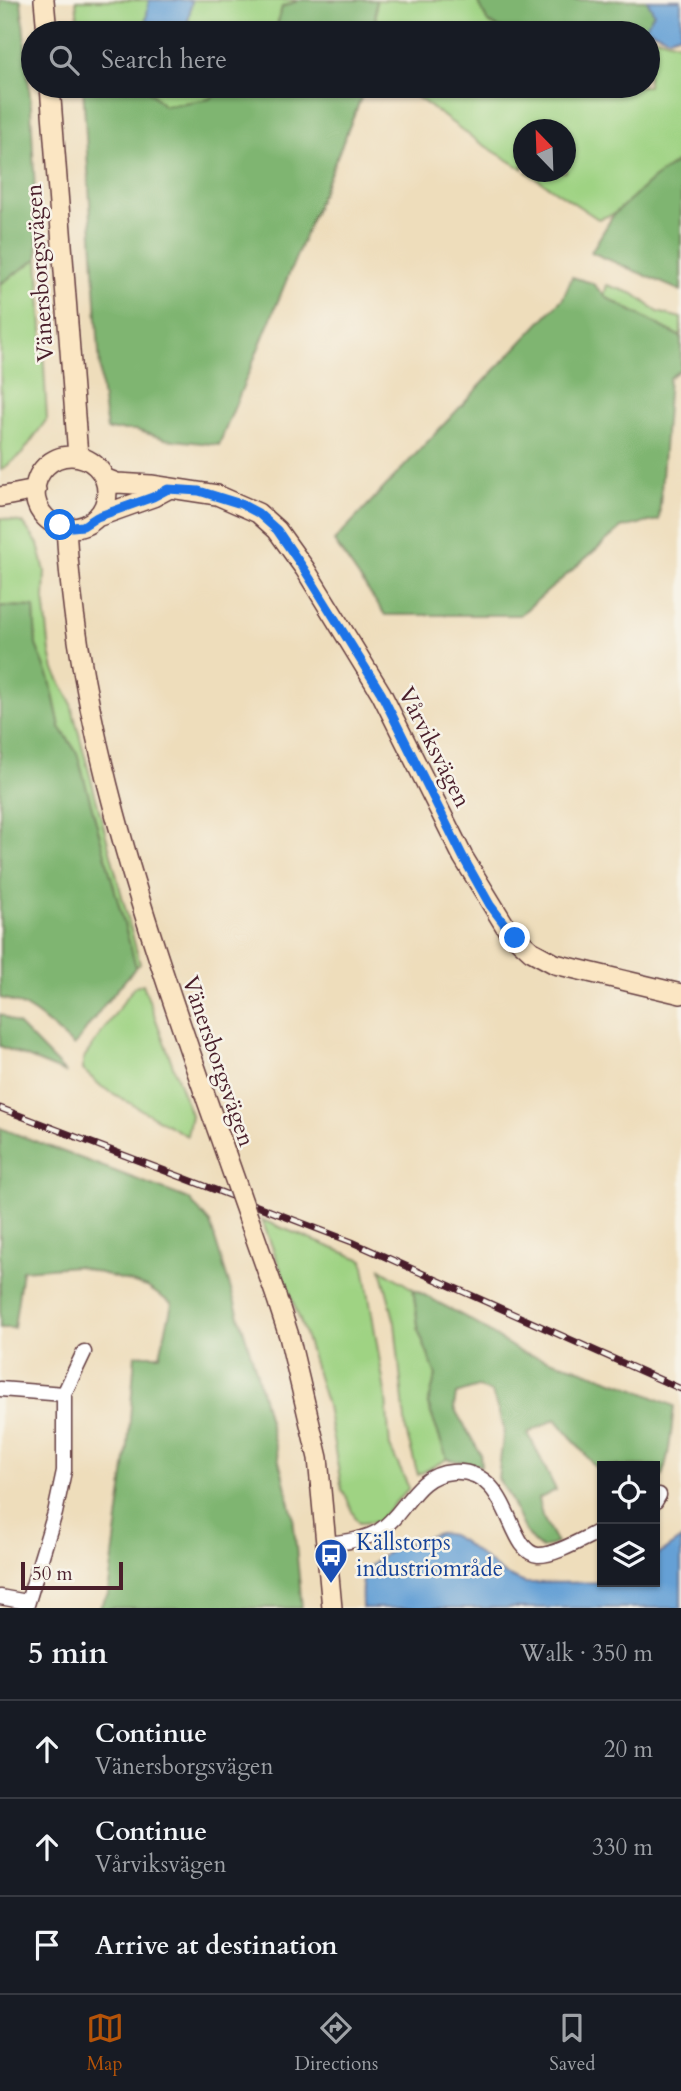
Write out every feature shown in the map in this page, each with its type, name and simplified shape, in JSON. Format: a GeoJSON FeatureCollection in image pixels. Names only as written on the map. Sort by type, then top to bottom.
{"type":"FeatureCollection","features":[{"type":"Feature","properties":{"kind":"main road"},"geometry":{"type":"LineString","coordinates":[[44,0],[46,21]]}},
{"type":"Feature","properties":{"kind":"main road","name":"Vänersborgsvägen"},"geometry":{"type":"LineString","coordinates":[[51,98],[78,456]]}},
{"type":"Feature","properties":{"kind":"main road"},"geometry":{"type":"LineString","coordinates":[[65,456],[78,456],[95,464],[104,478],[107,497],[97,517],[83,526],[66,527],[54,523],[37,503],[38,477],[52,461],[65,456]]}},
{"type":"Feature","properties":{"kind":"main road","name":"Vårviksvägen"},"geometry":{"type":"LineString","coordinates":[[104,478],[168,489],[199,491],[241,504],[258,513],[277,530],[298,559],[381,693],[463,857],[490,905],[515,938],[531,951],[555,964],[681,994]]}},
{"type":"Feature","properties":{"kind":"main road","name":"Vårviksvägen"},"geometry":{"type":"LineString","coordinates":[[97,517],[168,489]]}},
{"type":"Feature","properties":{"kind":"main road"},"geometry":{"type":"LineString","coordinates":[[0,497],[36,490]]}},
{"type":"Feature","properties":{"kind":"main road","name":"Vänersborgsvägen"},"geometry":{"type":"LineString","coordinates":[[66,527],[79,653],[124,847],[157,957],[289,1336],[318,1458],[332,1608]]}},
{"type":"Feature","properties":{"kind":"street"},"geometry":{"type":"LineString","coordinates":[[0,1597],[26,1605],[55,1513],[64,1471],[64,1394],[84,1352]]}},
{"type":"Feature","properties":{"kind":"street"},"geometry":{"type":"LineString","coordinates":[[0,1389],[64,1394]]}},
{"type":"Feature","properties":{"kind":"street"},"geometry":{"type":"LineString","coordinates":[[328,1544],[367,1537],[378,1532],[397,1515],[418,1486],[430,1478],[451,1472],[478,1477],[495,1490],[523,1545],[531,1553],[541,1555],[597,1532]]}},
{"type":"Feature","properties":{"kind":"green space"},"geometry":{"type":"Polygon","coordinates":[[[0,0],[21,0],[21,98],[30,98],[38,258],[0,284],[0,0]]]}},
{"type":"Feature","properties":{"kind":"green space"},"geometry":{"type":"Polygon","coordinates":[[[76,0],[149,0],[146,21],[78,21],[76,0]]]}},
{"type":"Feature","properties":{"kind":"green space"},"geometry":{"type":"Polygon","coordinates":[[[192,0],[300,0],[282,7],[278,21],[188,21],[192,0]]]}},
{"type":"Feature","properties":{"kind":"green space"},"geometry":{"type":"Polygon","coordinates":[[[300,0],[376,0],[375,21],[278,21],[282,7],[300,0]]]}},
{"type":"Feature","properties":{"kind":"green space"},"geometry":{"type":"Polygon","coordinates":[[[376,0],[477,0],[488,21],[375,21],[376,0]]]}},
{"type":"Feature","properties":{"kind":"green space"},"geometry":{"type":"Polygon","coordinates":[[[477,0],[647,0],[654,13],[649,21],[488,21],[477,0]]]}},
{"type":"Feature","properties":{"kind":"green space"},"geometry":{"type":"Polygon","coordinates":[[[660,38],[681,44],[681,160],[614,214],[598,219],[542,182],[576,182],[576,119],[513,119],[513,163],[477,141],[418,98],[660,98],[660,38]]]}},
{"type":"Feature","properties":{"kind":"green space"},"geometry":{"type":"Polygon","coordinates":[[[84,98],[156,98],[164,106],[211,98],[361,98],[219,445],[165,439],[136,430],[107,430],[101,386],[84,98]]]}},
{"type":"Feature","properties":{"kind":"green space"},"geometry":{"type":"Polygon","coordinates":[[[156,98],[211,98],[209,99],[164,106],[156,98]]]}},
{"type":"Feature","properties":{"kind":"green space"},"geometry":{"type":"Polygon","coordinates":[[[681,159],[681,291],[591,252],[614,214],[653,179],[681,159]]]}},
{"type":"Feature","properties":{"kind":"green space"},"geometry":{"type":"Polygon","coordinates":[[[38,258],[47,419],[21,455],[1,470],[0,284],[38,258]]]}},
{"type":"Feature","properties":{"kind":"green space"},"geometry":{"type":"Polygon","coordinates":[[[572,277],[592,283],[607,298],[681,337],[681,369],[669,378],[659,520],[621,528],[520,615],[385,615],[334,541],[563,298],[572,277]]]}},
{"type":"Feature","properties":{"kind":"green space"},"geometry":{"type":"Polygon","coordinates":[[[607,285],[634,294],[658,312],[681,318],[681,337],[607,298],[604,295],[607,285]]]}},
{"type":"Feature","properties":{"kind":"green space"},"geometry":{"type":"Polygon","coordinates":[[[0,518],[23,523],[38,544],[45,571],[44,598],[54,670],[70,700],[140,964],[136,967],[77,753],[60,727],[50,680],[36,645],[34,607],[0,606],[0,518]]]}},
{"type":"Feature","properties":{"kind":"green space"},"geometry":{"type":"Polygon","coordinates":[[[0,606],[34,607],[36,645],[50,680],[60,727],[77,753],[136,967],[74,1046],[31,1010],[0,998],[0,606]]]}},
{"type":"Feature","properties":{"kind":"green space"},"geometry":{"type":"Polygon","coordinates":[[[143,984],[191,1115],[187,1136],[102,1087],[83,1070],[83,1059],[134,987],[143,984]]]}},
{"type":"Feature","properties":{"kind":"green space"},"geometry":{"type":"Polygon","coordinates":[[[0,1014],[18,1024],[66,1073],[0,1046],[0,1014]]]}},
{"type":"Feature","properties":{"kind":"green space"},"geometry":{"type":"Polygon","coordinates":[[[0,1128],[189,1199],[210,1223],[256,1370],[293,1516],[302,1608],[99,1608],[108,1594],[128,1445],[135,1355],[160,1355],[172,1304],[147,1287],[77,1266],[22,1270],[14,1328],[0,1328],[0,1128]]]}},
{"type":"Feature","properties":{"kind":"green space"},"geometry":{"type":"Polygon","coordinates":[[[262,1220],[363,1260],[386,1398],[390,1447],[409,1488],[377,1522],[359,1523],[342,1490],[327,1406],[304,1331],[262,1220]]]}},
{"type":"Feature","properties":{"kind":"green space"},"geometry":{"type":"Polygon","coordinates":[[[381,1269],[413,1289],[419,1332],[436,1375],[428,1405],[447,1459],[418,1475],[406,1431],[395,1323],[381,1269]]]}},
{"type":"Feature","properties":{"kind":"green space"},"geometry":{"type":"Polygon","coordinates":[[[413,1289],[469,1319],[520,1352],[574,1367],[674,1406],[667,1460],[660,1480],[660,1461],[597,1461],[597,1469],[556,1419],[528,1433],[556,1490],[538,1499],[542,1516],[557,1543],[542,1549],[527,1534],[498,1479],[504,1428],[492,1393],[478,1387],[456,1394],[454,1408],[480,1453],[481,1466],[447,1459],[428,1404],[436,1375],[419,1332],[413,1289]]]}},
{"type":"Feature","properties":{"kind":"water"},"geometry":{"type":"Polygon","coordinates":[[[149,0],[192,0],[188,21],[146,21],[149,0]]]}},
{"type":"Feature","properties":{"kind":"water"},"geometry":{"type":"Polygon","coordinates":[[[647,0],[681,0],[681,34],[669,38],[660,34],[660,21],[649,21],[654,13],[647,0]]]}},
{"type":"Feature","properties":{"kind":"water"},"geometry":{"type":"Polygon","coordinates":[[[439,1533],[451,1535],[504,1574],[525,1583],[597,1582],[597,1587],[660,1587],[660,1554],[681,1539],[681,1608],[362,1608],[363,1579],[370,1566],[387,1553],[439,1533]]]}},
{"type":"Feature","properties":{"kind":"railway"},"geometry":{"type":"LineString","coordinates":[[0,1108],[352,1242],[681,1389]]}},
{"type":"Feature","properties":{"kind":"place","name":"Källstorps industriområde"},"geometry":{"type":"Point","coordinates":[331,1585]}},
{"type":"Feature","properties":{"kind":"route"},"geometry":{"type":"LineString","coordinates":[[60,525],[83,526],[97,517],[168,489],[199,491],[241,504],[258,513],[277,530],[291,548],[381,693],[463,857],[490,905],[515,938]]}}]}
